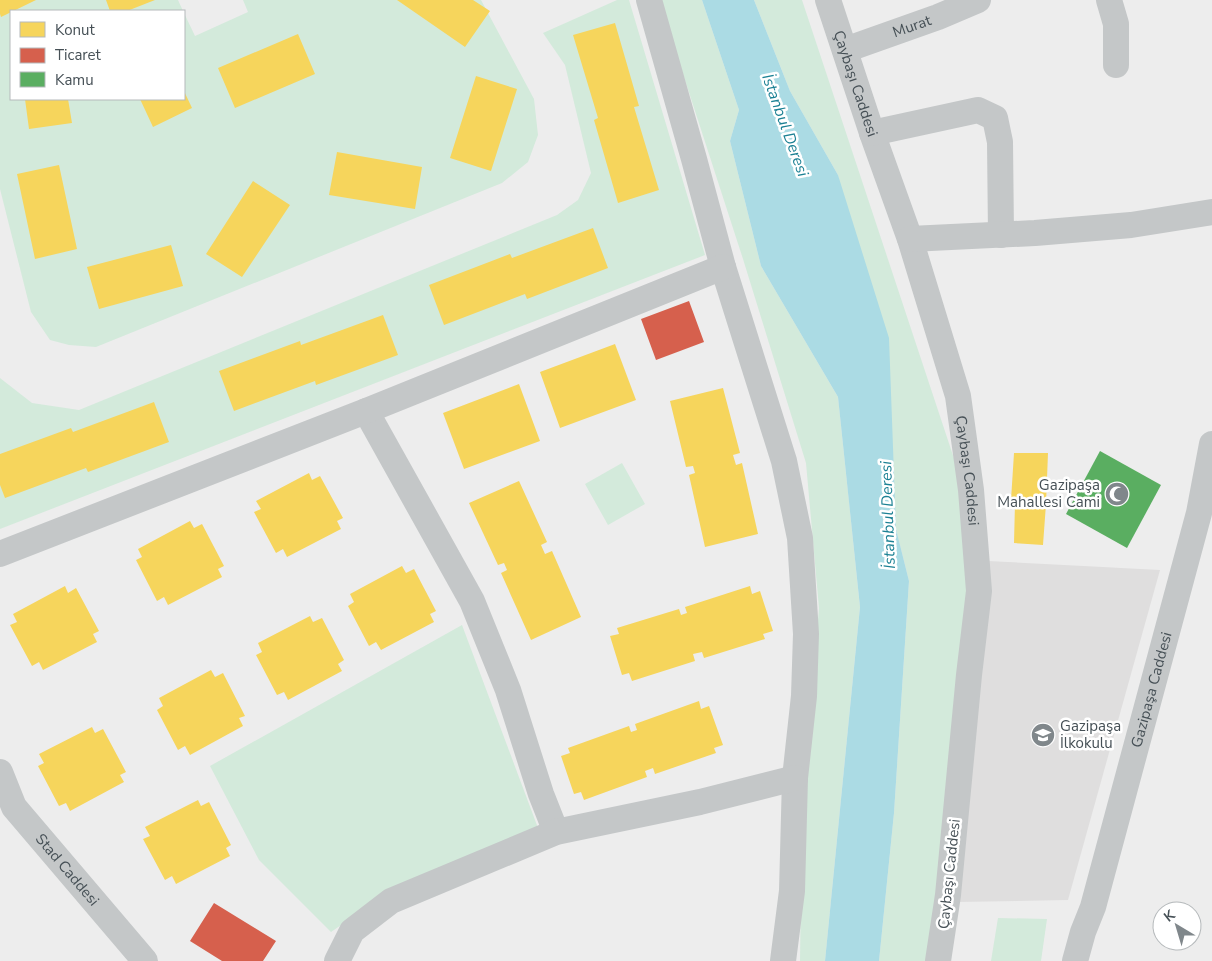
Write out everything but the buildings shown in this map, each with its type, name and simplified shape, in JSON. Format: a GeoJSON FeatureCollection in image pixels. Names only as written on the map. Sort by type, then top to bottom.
{"type":"FeatureCollection","features":[{"type":"Feature","properties":{"kind":"street"},"geometry":{"type":"LineString","coordinates":[[649,0],[723,267],[784,461],[800,538],[806,634],[804,696],[795,778],[792,891],[783,961]]}},
{"type":"Feature","properties":{"kind":"street","name":"Çaybaşı Caddesi"},"geometry":{"type":"LineString","coordinates":[[828,0],[872,133],[910,239],[958,396],[971,490],[979,591],[948,895],[938,961]]}},
{"type":"Feature","properties":{"kind":"street","name":"Murat"},"geometry":{"type":"LineString","coordinates":[[845,50],[938,17],[978,0]]}},
{"type":"Feature","properties":{"kind":"street"},"geometry":{"type":"LineString","coordinates":[[1109,0],[1116,24],[1116,64]]}},
{"type":"Feature","properties":{"kind":"street"},"geometry":{"type":"LineString","coordinates":[[872,133],[978,110],[995,118],[1000,142],[1001,235]]}},
{"type":"Feature","properties":{"kind":"street"},"geometry":{"type":"LineString","coordinates":[[910,239],[1036,233],[1131,225],[1212,212]]}},
{"type":"Feature","properties":{"kind":"street"},"geometry":{"type":"LineString","coordinates":[[0,554],[723,267]]}},
{"type":"Feature","properties":{"kind":"street"},"geometry":{"type":"LineString","coordinates":[[366,410],[472,601],[508,690],[541,794],[556,832]]}},
{"type":"Feature","properties":{"kind":"street","name":"Gazipaşa Caddesi"},"geometry":{"type":"LineString","coordinates":[[1075,961],[1083,932],[1093,907],[1206,513],[1212,444]]}},
{"type":"Feature","properties":{"kind":"street","name":"Stad Caddesi"},"geometry":{"type":"LineString","coordinates":[[0,772],[7,813],[145,961]]}},
{"type":"Feature","properties":{"kind":"street"},"geometry":{"type":"LineString","coordinates":[[337,961],[352,931],[391,901],[556,832],[700,802],[795,778]]}},
{"type":"Feature","properties":{"kind":"street","name":"Gazipaşa Caddesi"},"geometry":{"type":"LineString","coordinates":[[1082,961],[1083,932]]}},
{"type":"Feature","properties":{"kind":"shaded area","name":"Gazipaşa İlkokulu"},"geometry":{"type":"Polygon","coordinates":[[[988,561],[1160,570],[1068,900],[957,902],[988,561]]]}},
{"type":"Feature","properties":{"kind":"green space"},"geometry":{"type":"Polygon","coordinates":[[[0,0],[178,0],[183,10],[10,10],[10,100],[185,100],[185,15],[195,36],[248,12],[243,0],[481,0],[534,99],[538,135],[528,162],[502,183],[96,347],[69,345],[50,340],[31,312],[0,189],[0,0]]]}},
{"type":"Feature","properties":{"kind":"green space"},"geometry":{"type":"Polygon","coordinates":[[[617,0],[629,0],[705,255],[0,529],[0,378],[32,403],[79,410],[557,215],[578,200],[591,173],[565,65],[543,33],[617,0]]]}},
{"type":"Feature","properties":{"kind":"green space"},"geometry":{"type":"Polygon","coordinates":[[[661,0],[702,0],[739,110],[730,141],[761,266],[838,397],[860,607],[825,961],[800,961],[802,810],[819,608],[806,463],[661,0]]]}},
{"type":"Feature","properties":{"kind":"green space"},"geometry":{"type":"Polygon","coordinates":[[[754,0],[802,0],[988,561],[944,961],[879,961],[894,813],[909,581],[896,529],[838,175],[790,91],[754,0]]]}},
{"type":"Feature","properties":{"kind":"green space"},"geometry":{"type":"Polygon","coordinates":[[[622,463],[645,504],[608,525],[585,484],[622,463]]]}},
{"type":"Feature","properties":{"kind":"green space"},"geometry":{"type":"Polygon","coordinates":[[[462,625],[538,828],[379,899],[331,932],[259,860],[210,766],[462,625]]]}},
{"type":"Feature","properties":{"kind":"green space"},"geometry":{"type":"Polygon","coordinates":[[[998,918],[1047,919],[1041,961],[991,961],[998,918]]]}},
{"type":"Feature","properties":{"kind":"water","name":"İstanbul Deresi"},"geometry":{"type":"Polygon","coordinates":[[[702,0],[754,0],[790,91],[838,175],[889,338],[896,529],[909,581],[894,813],[879,961],[825,961],[860,607],[838,397],[761,266],[730,141],[739,110],[702,0]]]}},
{"type":"Feature","properties":{"kind":"place","name":"Gazipaşa Mahallesi Cami"},"geometry":{"type":"Point","coordinates":[1117,494]}},
{"type":"Feature","properties":{"kind":"place","name":"Gazipaşa İlkokulu"},"geometry":{"type":"Point","coordinates":[1043,735]}}]}
